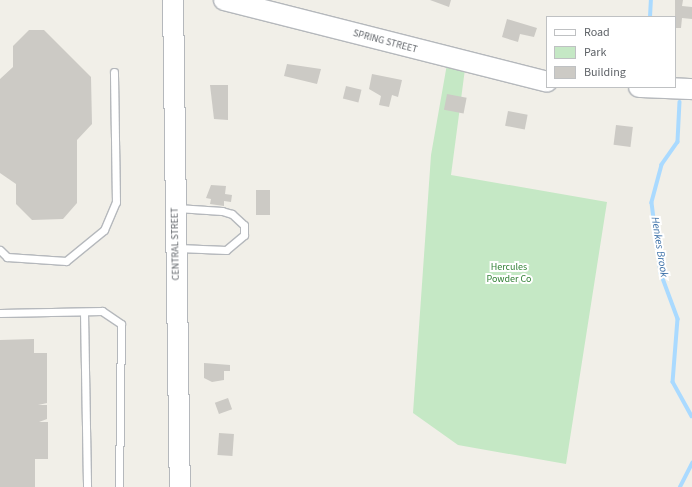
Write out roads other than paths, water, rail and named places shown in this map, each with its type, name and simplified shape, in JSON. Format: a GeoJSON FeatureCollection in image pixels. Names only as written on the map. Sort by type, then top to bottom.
{"type":"FeatureCollection","features":[{"type":"Feature","properties":{"kind":"main road","name":"CENTRAL STREET"},"geometry":{"type":"LineString","coordinates":[[173,0],[180,487]]}},
{"type":"Feature","properties":{"kind":"main road","name":"SPRING STREET"},"geometry":{"type":"LineString","coordinates":[[224,0],[546,82]]}},
{"type":"Feature","properties":{"kind":"main road"},"geometry":{"type":"LineString","coordinates":[[666,88],[692,89]]}},
{"type":"Feature","properties":{"kind":"lane"},"geometry":{"type":"LineString","coordinates":[[0,250],[7,257],[66,261],[104,230],[116,202],[114,72]]}},
{"type":"Feature","properties":{"kind":"lane"},"geometry":{"type":"LineString","coordinates":[[175,208],[222,211],[232,214],[244,225],[244,235],[226,250],[176,248]]}},
{"type":"Feature","properties":{"kind":"lane"},"geometry":{"type":"LineString","coordinates":[[0,313],[102,311],[122,324],[119,487]]}},
{"type":"Feature","properties":{"kind":"lane"},"geometry":{"type":"LineString","coordinates":[[84,312],[87,487]]}},
{"type":"Feature","properties":{"kind":"waterway","name":"Henkes Brook"},"geometry":{"type":"LineString","coordinates":[[650,16],[651,0]]}},
{"type":"Feature","properties":{"kind":"waterway","name":"Henkes Brook"},"geometry":{"type":"LineString","coordinates":[[680,102],[678,142],[662,165],[652,203],[661,273],[678,319],[673,382],[692,416]]}},
{"type":"Feature","properties":{"kind":"waterway","name":"Henkes Brook"},"geometry":{"type":"LineString","coordinates":[[680,487],[692,463]]}},
{"type":"Feature","properties":{"kind":"park label","name":"Hercules Powder Co"},"geometry":{"type":"Point","coordinates":[509,272]}}]}
